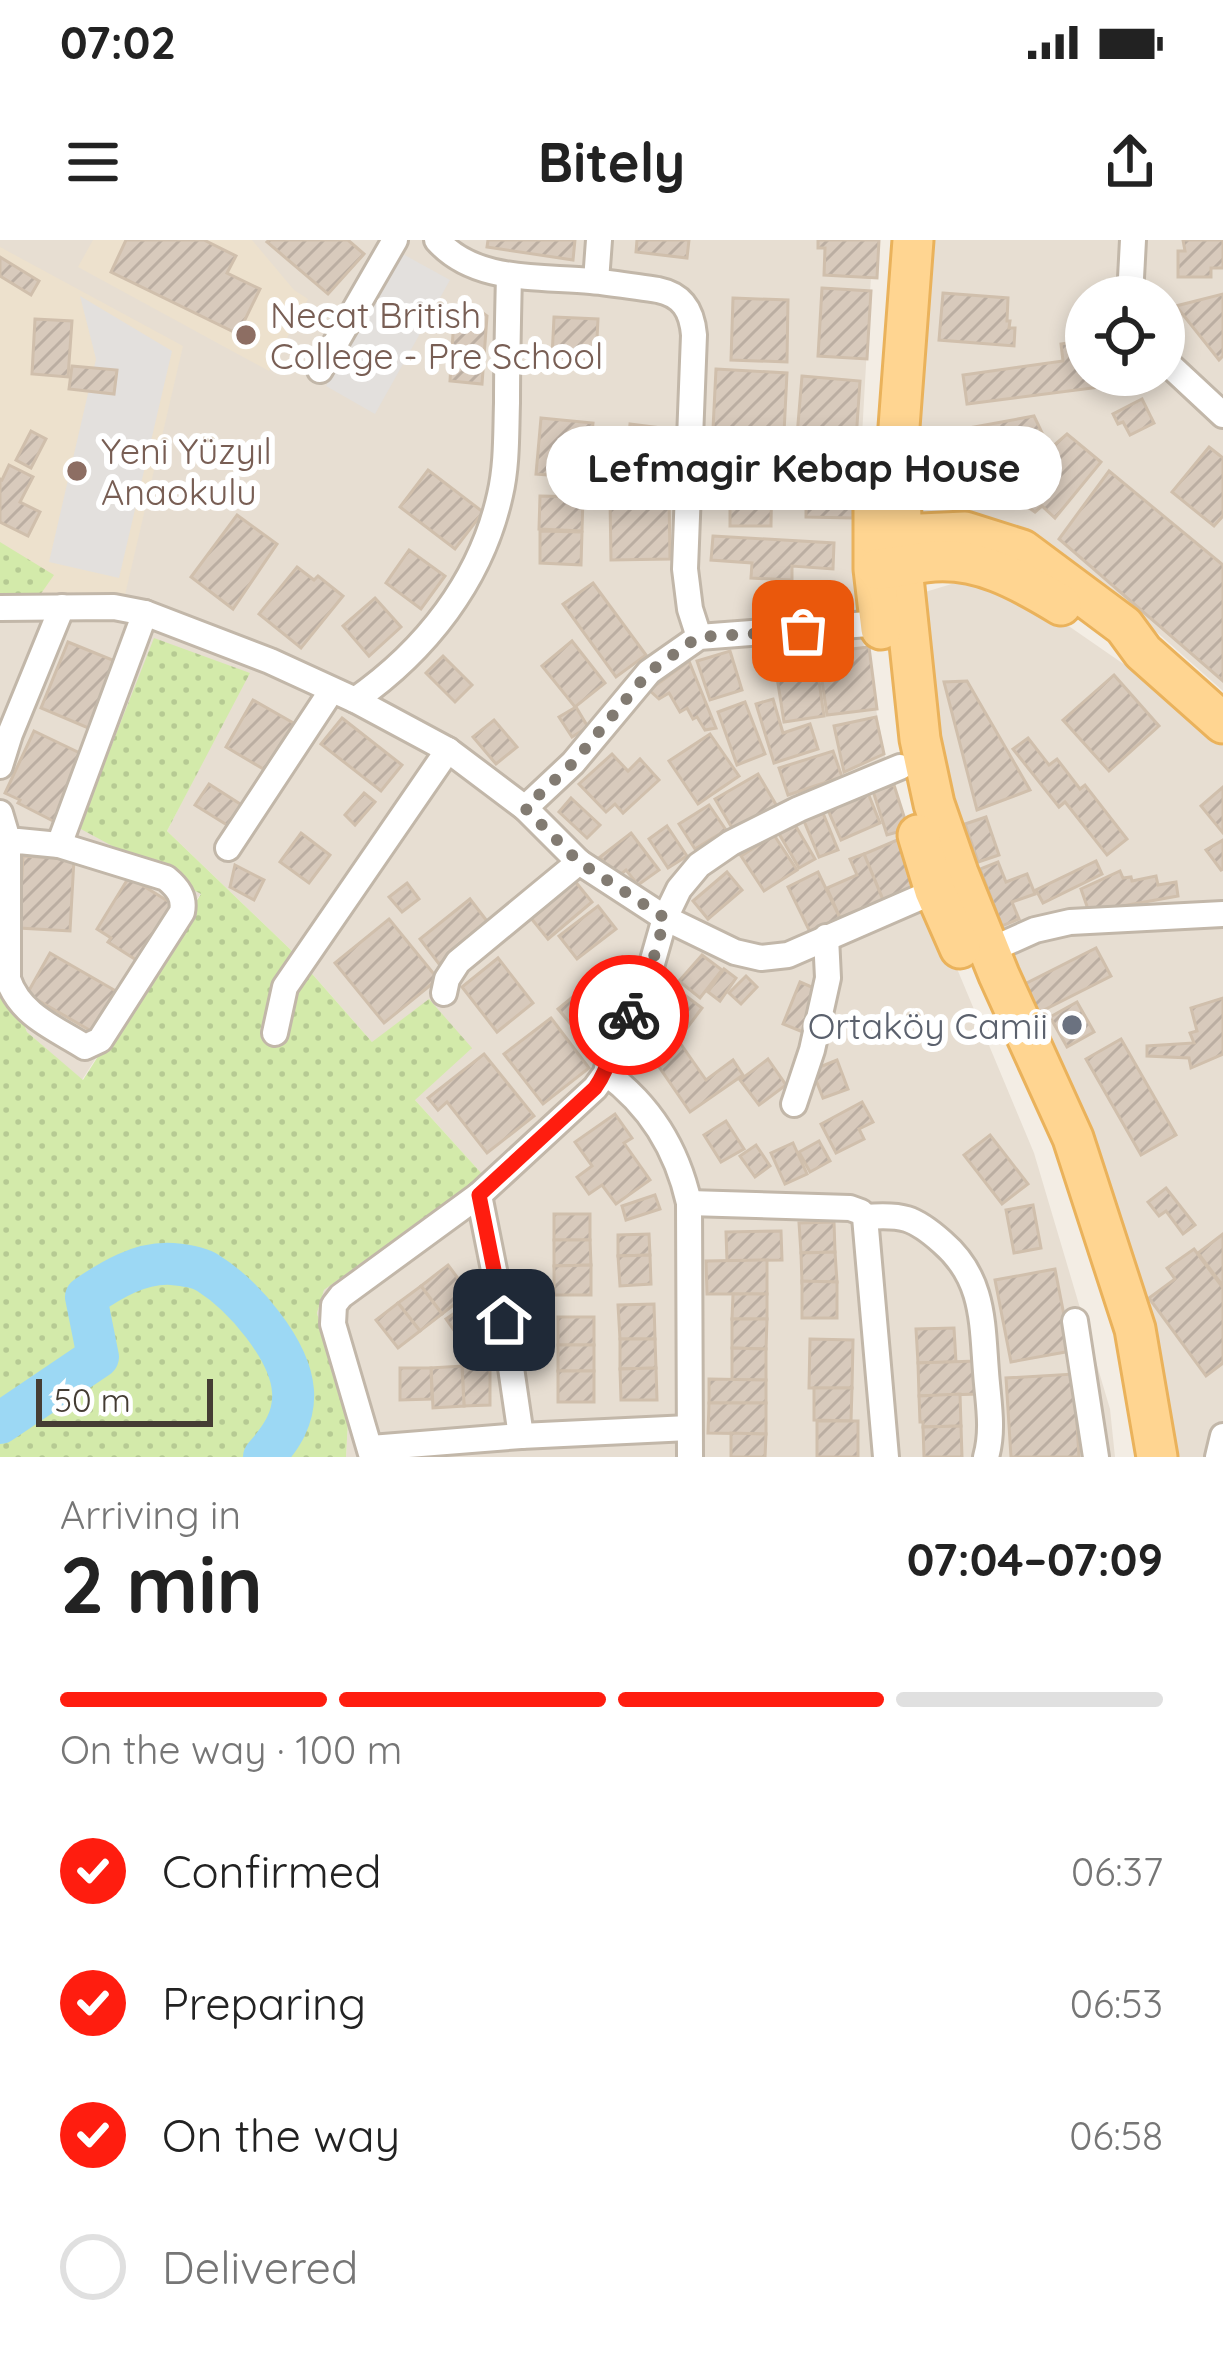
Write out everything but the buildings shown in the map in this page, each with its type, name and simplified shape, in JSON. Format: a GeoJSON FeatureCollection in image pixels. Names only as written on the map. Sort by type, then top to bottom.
{"type":"FeatureCollection","features":[{"type":"Feature","properties":{"kind":"main road"},"geometry":{"type":"LineString","coordinates":[[887,240],[875,420],[894,622],[900,767],[935,891],[1053,1153],[1109,1336],[1131,1457]]}},
{"type":"Feature","properties":{"kind":"main road"},"geometry":{"type":"LineString","coordinates":[[888,552],[913,240]]}},
{"type":"Feature","properties":{"kind":"main road"},"geometry":{"type":"LineString","coordinates":[[899,447],[927,502],[965,532],[1022,550],[1124,626],[1143,652],[1223,724]]}},
{"type":"Feature","properties":{"kind":"main road"},"geometry":{"type":"LineString","coordinates":[[888,552],[965,532]]}},
{"type":"Feature","properties":{"kind":"main road"},"geometry":{"type":"LineString","coordinates":[[888,552],[927,562],[985,566],[1143,652]]}},
{"type":"Feature","properties":{"kind":"main road"},"geometry":{"type":"LineString","coordinates":[[894,622],[934,804],[988,951],[1072,1138],[1135,1329],[1157,1457]]}},
{"type":"Feature","properties":{"kind":"street"},"geometry":{"type":"LineString","coordinates":[[320,370],[395,240]]}},
{"type":"Feature","properties":{"kind":"street"},"geometry":{"type":"LineString","coordinates":[[596,281],[599,240]]}},
{"type":"Feature","properties":{"kind":"street"},"geometry":{"type":"LineString","coordinates":[[1131,276],[1133,240]]}},
{"type":"Feature","properties":{"kind":"street"},"geometry":{"type":"LineString","coordinates":[[445,248],[480,268],[670,293],[686,304],[694,335],[685,569],[698,637]]}},
{"type":"Feature","properties":{"kind":"street"},"geometry":{"type":"LineString","coordinates":[[228,848],[343,695],[404,662],[456,600],[491,527],[501,491],[506,454],[509,274]]}},
{"type":"Feature","properties":{"kind":"street"},"geometry":{"type":"LineString","coordinates":[[1185,380],[1223,415]]}},
{"type":"Feature","properties":{"kind":"street"},"geometry":{"type":"LineString","coordinates":[[0,766],[62,607]]}},
{"type":"Feature","properties":{"kind":"street"},"geometry":{"type":"LineString","coordinates":[[0,608],[114,607],[145,613],[343,695],[448,750],[525,808],[579,862],[665,918],[719,946],[761,958],[788,955],[935,891]]}},
{"type":"Feature","properties":{"kind":"street"},"geometry":{"type":"LineString","coordinates":[[59,844],[145,613]]}},
{"type":"Feature","properties":{"kind":"street"},"geometry":{"type":"LineString","coordinates":[[525,808],[573,763],[649,672],[698,637],[894,622]]}},
{"type":"Feature","properties":{"kind":"street"},"geometry":{"type":"LineString","coordinates":[[275,1033],[285,988],[448,750]]}},
{"type":"Feature","properties":{"kind":"street"},"geometry":{"type":"LineString","coordinates":[[689,1428],[521,1436],[371,1453],[332,1324],[334,1305],[479,1195],[595,1088],[651,967],[665,918],[679,889],[699,865],[800,808],[900,767]]}},
{"type":"Feature","properties":{"kind":"street"},"geometry":{"type":"LineString","coordinates":[[0,813],[8,840],[11,988],[28,1012],[86,1048],[100,1040],[184,903],[166,878],[59,844],[8,840]]}},
{"type":"Feature","properties":{"kind":"street"},"geometry":{"type":"LineString","coordinates":[[445,993],[458,962],[579,862]]}},
{"type":"Feature","properties":{"kind":"street"},"geometry":{"type":"LineString","coordinates":[[988,951],[1035,930],[1070,922],[1220,917]]}},
{"type":"Feature","properties":{"kind":"street"},"geometry":{"type":"LineString","coordinates":[[794,1104],[828,978],[826,937]]}},
{"type":"Feature","properties":{"kind":"street"},"geometry":{"type":"LineString","coordinates":[[605,1073],[628,1090],[659,1126],[682,1173],[689,1203],[690,1457]]}},
{"type":"Feature","properties":{"kind":"street"},"geometry":{"type":"LineString","coordinates":[[479,1195],[521,1436]]}},
{"type":"Feature","properties":{"kind":"street"},"geometry":{"type":"LineString","coordinates":[[689,1203],[850,1208],[865,1217],[899,1214],[926,1227],[958,1256],[974,1281],[992,1437],[986,1457]]}},
{"type":"Feature","properties":{"kind":"street"},"geometry":{"type":"LineString","coordinates":[[865,1217],[886,1457]]}},
{"type":"Feature","properties":{"kind":"street"},"geometry":{"type":"LineString","coordinates":[[1076,1322],[1096,1457]]}},
{"type":"Feature","properties":{"kind":"street"},"geometry":{"type":"LineString","coordinates":[[1218,1457],[1223,1436]]}},
{"type":"Feature","properties":{"kind":"shaded area"},"geometry":{"type":"Polygon","coordinates":[[[0,240],[873,240],[862,436],[862,636],[890,782],[930,904],[1034,1153],[1110,1409],[1115,1457],[346,1457],[348,1421],[317,1313],[324,1290],[482,1174],[292,951],[167,831],[249,672],[79,827],[201,893],[82,1080],[27,1032],[0,962],[0,240]]]}},
{"type":"Feature","properties":{"kind":"shaded area","name":"Necat British College - Pre School"},"geometry":{"type":"Polygon","coordinates":[[[93,240],[252,240],[294,290],[308,299],[269,371],[78,267],[93,240]]]}},
{"type":"Feature","properties":{"kind":"shaded area"},"geometry":{"type":"Polygon","coordinates":[[[931,240],[1223,240],[1223,691],[1041,539],[973,514],[930,481],[919,453],[931,240]]]}},
{"type":"Feature","properties":{"kind":"shaded area","name":"Yeni Yüzyıl Anaokulu"},"geometry":{"type":"Polygon","coordinates":[[[0,247],[183,346],[125,595],[0,605],[0,247]]]}},
{"type":"Feature","properties":{"kind":"shaded area"},"geometry":{"type":"Polygon","coordinates":[[[401,253],[450,280],[375,414],[326,386],[401,253]]]}},
{"type":"Feature","properties":{"kind":"shaded area"},"geometry":{"type":"Polygon","coordinates":[[[80,296],[172,351],[119,578],[49,562],[96,359],[80,296]]]}},
{"type":"Feature","properties":{"kind":"shaded area"},"geometry":{"type":"Polygon","coordinates":[[[968,579],[1031,600],[1125,665],[1223,746],[1223,1457],[1178,1457],[1134,1266],[988,909],[930,725],[922,593],[968,579]]]}},
{"type":"Feature","properties":{"kind":"green space"},"geometry":{"type":"Polygon","coordinates":[[[0,542],[54,575],[40,595],[0,598],[0,542]]]}},
{"type":"Feature","properties":{"kind":"green space"},"geometry":{"type":"Polygon","coordinates":[[[154,638],[250,673],[167,831],[292,951],[372,1042],[429,999],[472,1048],[415,1100],[483,1175],[324,1290],[317,1313],[348,1421],[346,1457],[0,1457],[0,962],[27,1032],[83,1080],[201,894],[79,828],[154,638]]]}},
{"type":"Feature","properties":{"kind":"waterway"},"geometry":{"type":"LineString","coordinates":[[0,1423],[98,1357],[86,1297],[137,1269],[181,1265],[204,1271],[236,1295],[283,1358],[293,1391],[292,1410],[264,1457]]}},
{"type":"Feature","properties":{"kind":"way so far"},"geometry":{"type":"LineString","coordinates":[[629,1015],[651,967],[665,918],[579,862],[525,808],[573,763],[649,672],[698,637],[803,631]]}},
{"type":"Feature","properties":{"kind":"place","name":"Necat British College - Pre School"},"geometry":{"type":"Point","coordinates":[246,335]}},
{"type":"Feature","properties":{"kind":"place","name":"Yeni Yüzyıl Anaokulu"},"geometry":{"type":"Point","coordinates":[77,471]}},
{"type":"Feature","properties":{"kind":"place","name":"Lefmagir Kebap House"},"geometry":{"type":"Point","coordinates":[803,631]}},
{"type":"Feature","properties":{"kind":"place","name":"Ortaköy Camii"},"geometry":{"type":"Point","coordinates":[1072,1025]}},
{"type":"Feature","properties":{"kind":"route"},"geometry":{"type":"LineString","coordinates":[[504,1320],[479,1195],[595,1088],[629,1015]]}}]}
